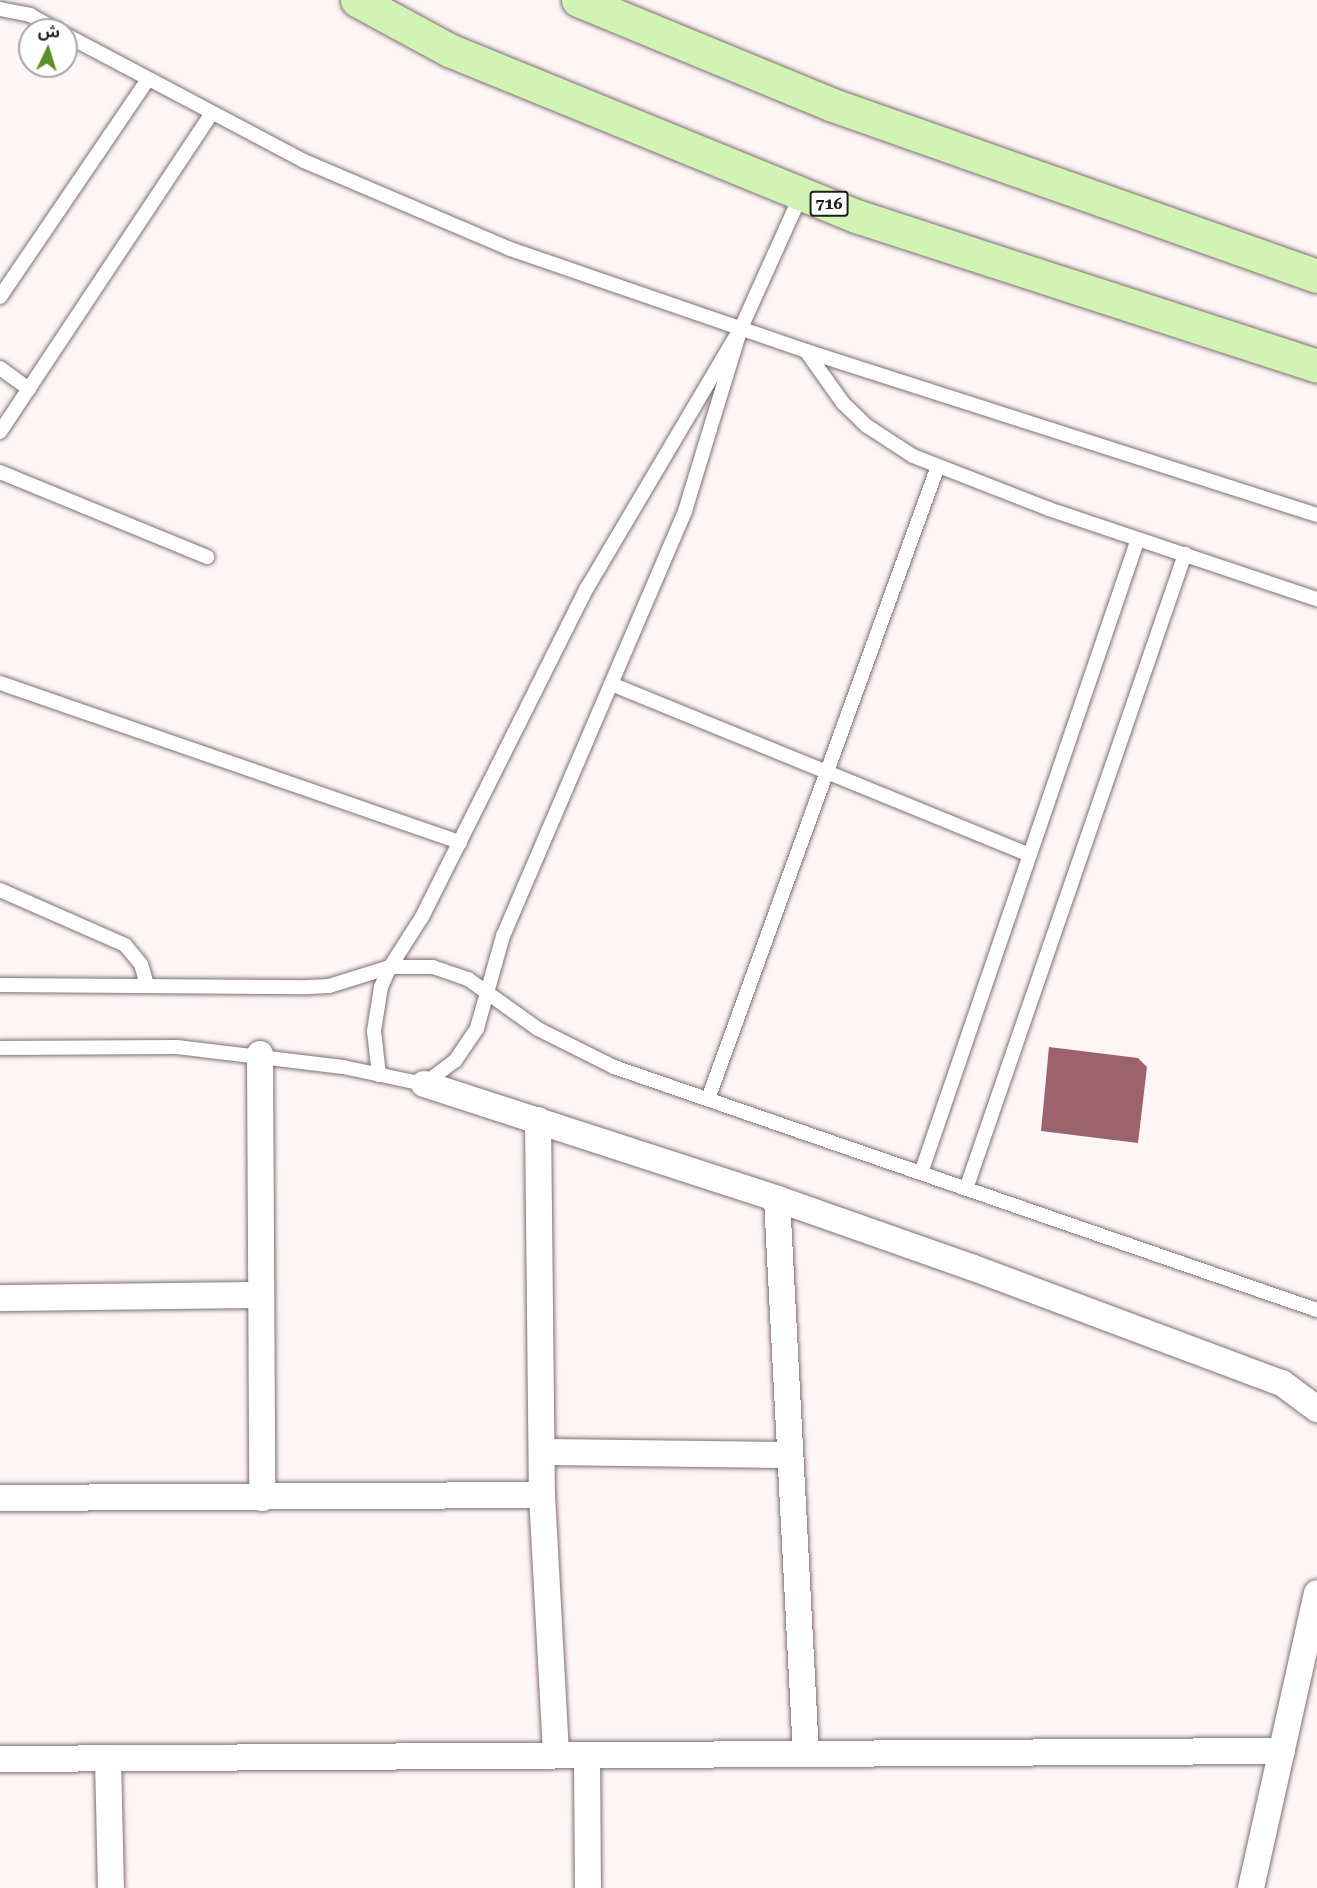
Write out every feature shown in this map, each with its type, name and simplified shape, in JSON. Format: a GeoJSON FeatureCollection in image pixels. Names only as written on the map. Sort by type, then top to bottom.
{"type":"FeatureCollection","features":[{"type":"Feature","properties":{"kind":"main road","name":"716"},"geometry":{"type":"LineString","coordinates":[[357,0],[449,51],[856,216],[1317,366]]}},
{"type":"Feature","properties":{"kind":"main road"},"geometry":{"type":"LineString","coordinates":[[578,0],[830,104],[1317,276]]}},
{"type":"Feature","properties":{"kind":"street"},"geometry":{"type":"LineString","coordinates":[[260,1054],[262,1498]]}},
{"type":"Feature","properties":{"kind":"street"},"geometry":{"type":"LineString","coordinates":[[424,1084],[777,1199],[1282,1383],[1317,1409]]}},
{"type":"Feature","properties":{"kind":"street"},"geometry":{"type":"LineString","coordinates":[[538,1120],[542,1495],[556,1755]]}},
{"type":"Feature","properties":{"kind":"street"},"geometry":{"type":"LineString","coordinates":[[777,1199],[807,1754]]}},
{"type":"Feature","properties":{"kind":"street"},"geometry":{"type":"LineString","coordinates":[[0,1298],[261,1295]]}},
{"type":"Feature","properties":{"kind":"street"},"geometry":{"type":"LineString","coordinates":[[542,1452],[790,1455]]}},
{"type":"Feature","properties":{"kind":"street"},"geometry":{"type":"LineString","coordinates":[[0,1498],[542,1495]]}},
{"type":"Feature","properties":{"kind":"street"},"geometry":{"type":"LineString","coordinates":[[1251,1888],[1317,1593]]}},
{"type":"Feature","properties":{"kind":"street"},"geometry":{"type":"LineString","coordinates":[[0,1759],[1282,1750]]}},
{"type":"Feature","properties":{"kind":"street"},"geometry":{"type":"LineString","coordinates":[[587,1755],[588,1888]]}},
{"type":"Feature","properties":{"kind":"street"},"geometry":{"type":"LineString","coordinates":[[108,1758],[111,1888]]}},
{"type":"Feature","properties":{"kind":"lane"},"geometry":{"type":"LineString","coordinates":[[9,6],[33,18]]}},
{"type":"Feature","properties":{"kind":"lane"},"geometry":{"type":"LineString","coordinates":[[78,42],[211,115],[406,207],[510,249],[806,351],[1317,515]]}},
{"type":"Feature","properties":{"kind":"lane"},"geometry":{"type":"LineString","coordinates":[[0,297],[147,81]]}},
{"type":"Feature","properties":{"kind":"lane"},"geometry":{"type":"LineString","coordinates":[[0,432],[211,115]]}},
{"type":"Feature","properties":{"kind":"lane"},"geometry":{"type":"LineString","coordinates":[[379,1075],[374,1031],[381,987],[390,966],[422,918],[587,588],[741,328],[802,193]]}},
{"type":"Feature","properties":{"kind":"lane"},"geometry":{"type":"LineString","coordinates":[[0,1048],[177,1047],[260,1054],[424,1084],[455,1061],[468,1046],[477,1028],[485,991],[503,936],[689,501],[741,328]]}},
{"type":"Feature","properties":{"kind":"lane"},"geometry":{"type":"LineString","coordinates":[[806,351],[837,395],[867,426],[913,456],[1138,539],[1317,599]]}},
{"type":"Feature","properties":{"kind":"lane"},"geometry":{"type":"LineString","coordinates":[[0,368],[29,388]]}},
{"type":"Feature","properties":{"kind":"lane"},"geometry":{"type":"LineString","coordinates":[[708,1099],[938,466]]}},
{"type":"Feature","properties":{"kind":"lane"},"geometry":{"type":"LineString","coordinates":[[0,472],[207,557]]}},
{"type":"Feature","properties":{"kind":"lane"},"geometry":{"type":"LineString","coordinates":[[921,1173],[1138,539]]}},
{"type":"Feature","properties":{"kind":"lane"},"geometry":{"type":"LineString","coordinates":[[966,1189],[1185,554]]}},
{"type":"Feature","properties":{"kind":"lane"},"geometry":{"type":"LineString","coordinates":[[0,683],[460,842]]}},
{"type":"Feature","properties":{"kind":"lane"},"geometry":{"type":"LineString","coordinates":[[611,684],[826,775],[1029,855]]}},
{"type":"Feature","properties":{"kind":"lane"},"geometry":{"type":"LineString","coordinates":[[0,890],[125,945],[141,964],[147,985]]}},
{"type":"Feature","properties":{"kind":"lane"},"geometry":{"type":"LineString","coordinates":[[0,985],[329,986],[390,966],[422,966],[454,972],[538,1029],[575,1050],[708,1099],[1317,1310]]}},
{"type":"Feature","properties":{"kind":"building"},"geometry":{"type":"Polygon","coordinates":[[[1049,1047],[1138,1058],[1147,1067],[1138,1143],[1041,1131],[1049,1047]]]}}]}
